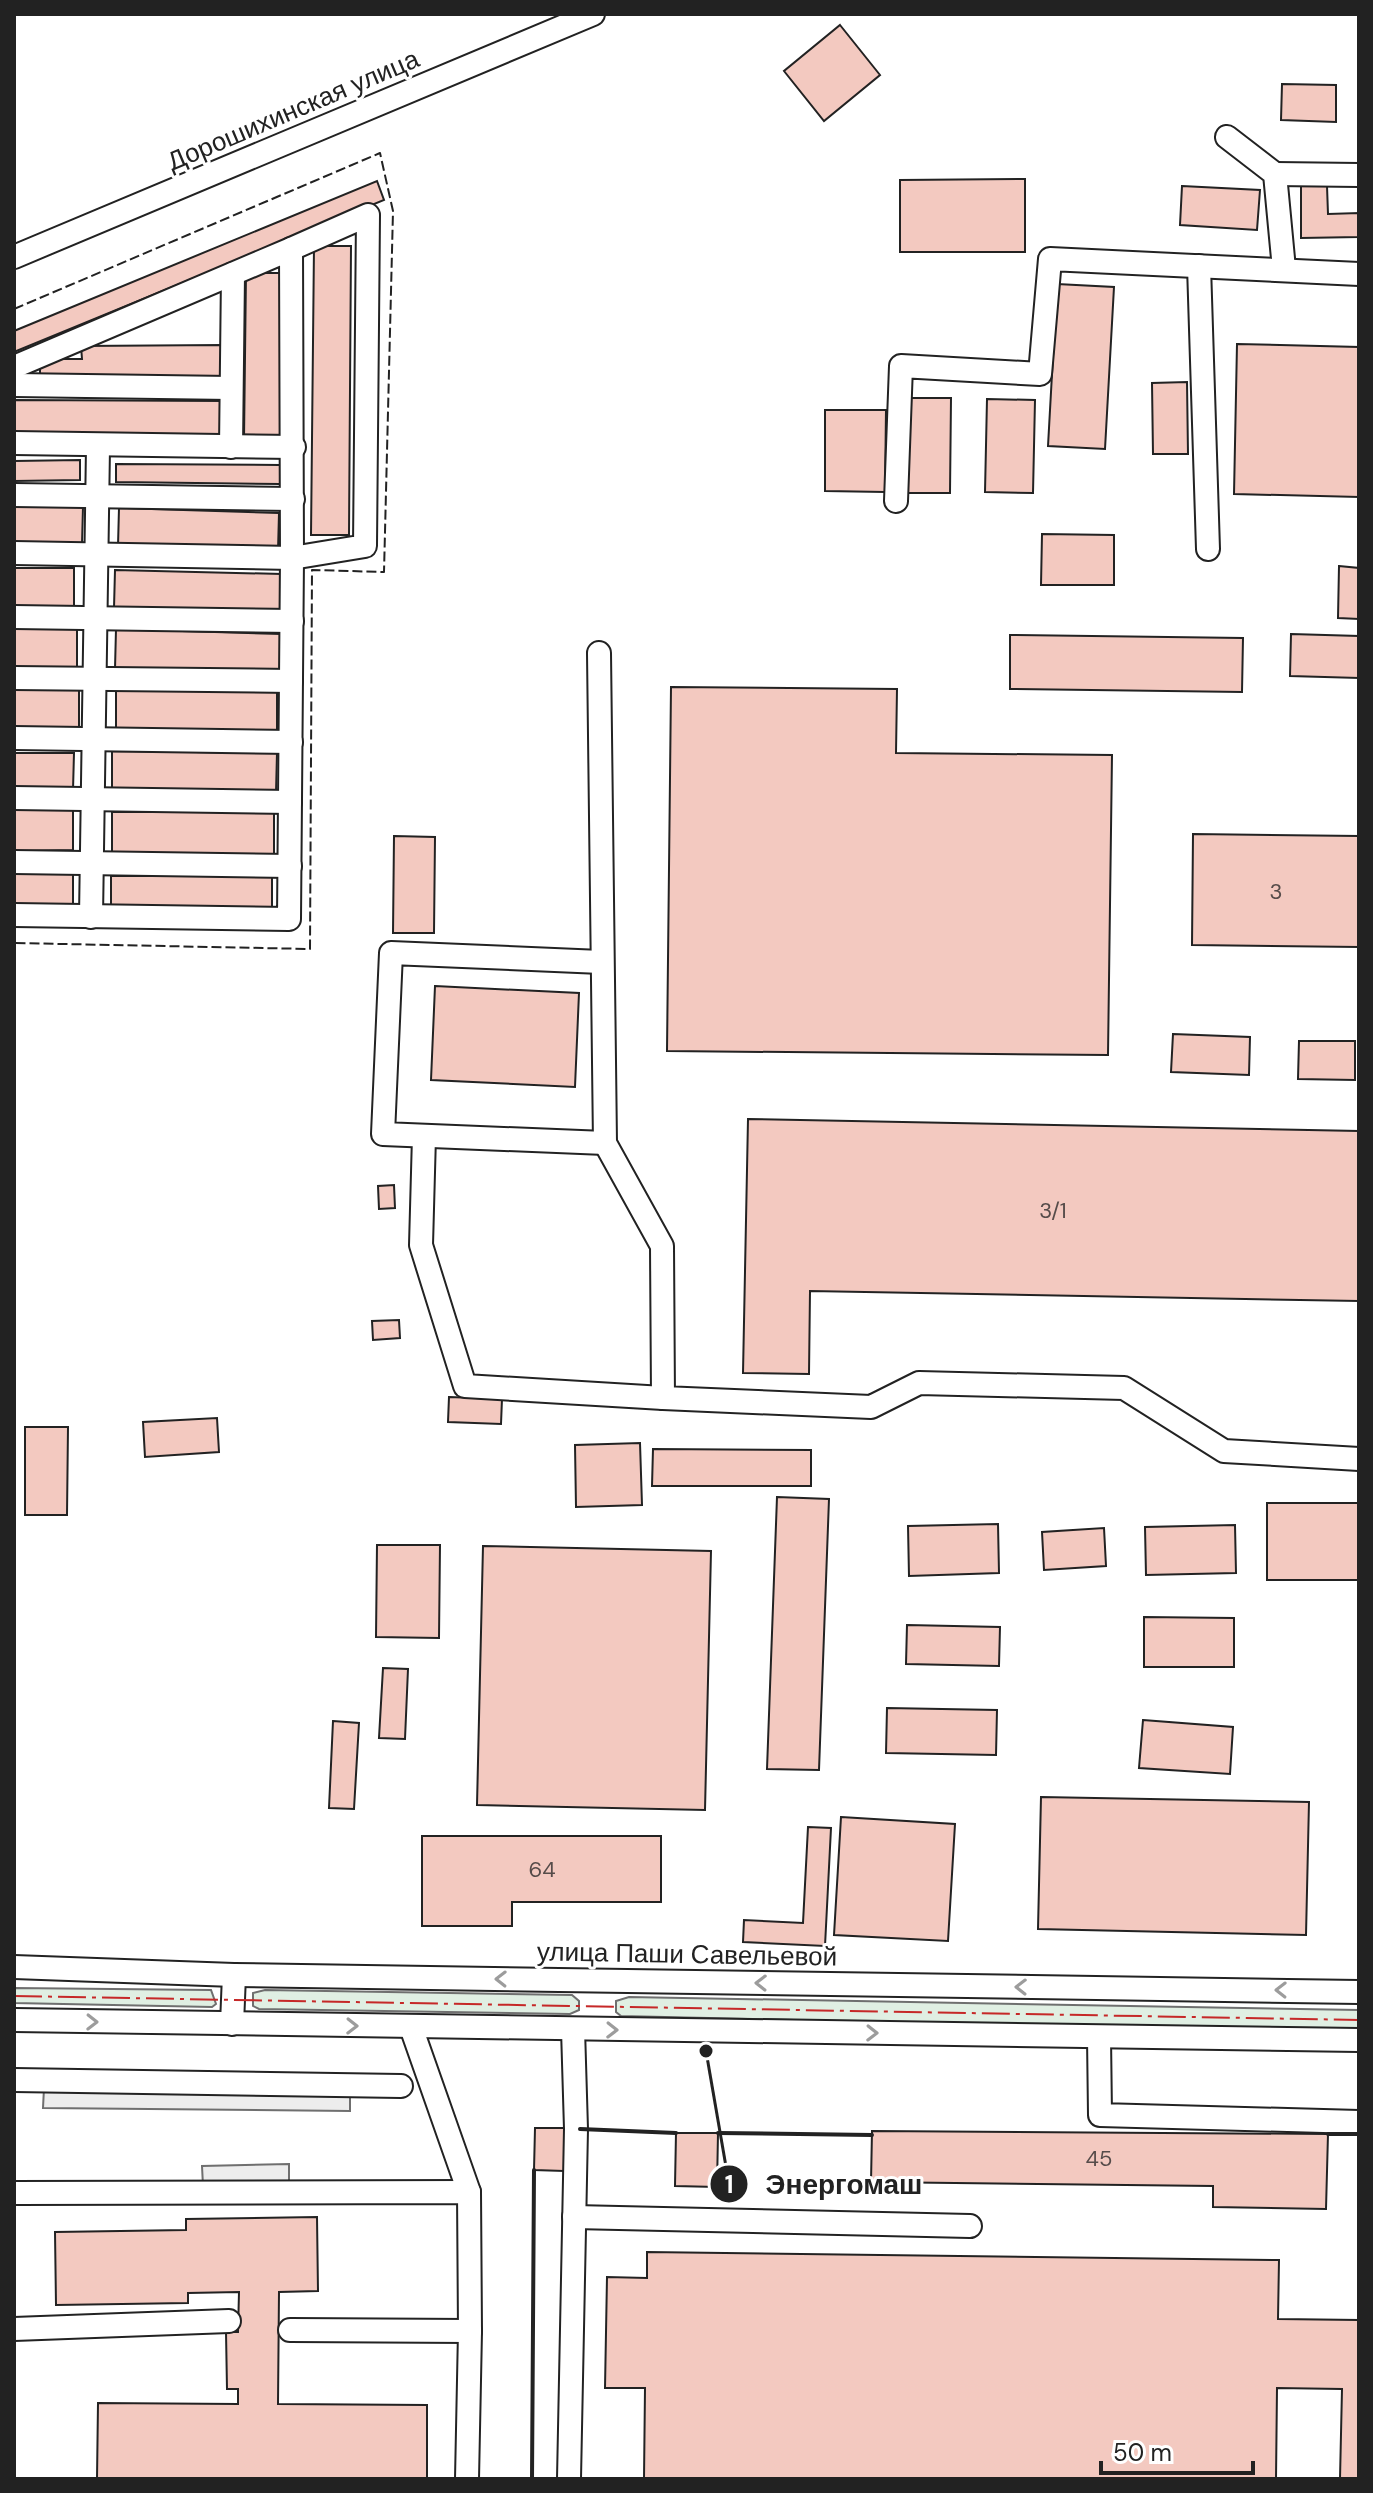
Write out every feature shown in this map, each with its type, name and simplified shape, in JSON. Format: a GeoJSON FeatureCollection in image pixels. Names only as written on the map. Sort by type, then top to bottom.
{"type":"FeatureCollection","features":[{"type":"Feature","properties":{"kind":"street","name":"Дорошихинская улица"},"geometry":{"type":"LineString","coordinates":[[14,257],[593,14]]}},
{"type":"Feature","properties":{"kind":"street"},"geometry":{"type":"LineString","coordinates":[[1227,137],[1275,174],[1359,175]]}},
{"type":"Feature","properties":{"kind":"street"},"geometry":{"type":"LineString","coordinates":[[1275,174],[1284,269]]}},
{"type":"Feature","properties":{"kind":"street"},"geometry":{"type":"LineString","coordinates":[[14,367],[368,215],[365,546],[292,558],[14,553]]}},
{"type":"Feature","properties":{"kind":"street"},"geometry":{"type":"LineString","coordinates":[[14,915],[289,919],[294,447],[291,249]]}},
{"type":"Feature","properties":{"kind":"street"},"geometry":{"type":"LineString","coordinates":[[896,501],[901,366],[1040,374],[1050,259],[1359,274]]}},
{"type":"Feature","properties":{"kind":"street"},"geometry":{"type":"LineString","coordinates":[[1199,266],[1208,549]]}},
{"type":"Feature","properties":{"kind":"street"},"geometry":{"type":"LineString","coordinates":[[231,447],[233,274]]}},
{"type":"Feature","properties":{"kind":"street"},"geometry":{"type":"LineString","coordinates":[[14,385],[231,388]]}},
{"type":"Feature","properties":{"kind":"street"},"geometry":{"type":"LineString","coordinates":[[14,443],[98,447],[294,447]]}},
{"type":"Feature","properties":{"kind":"street"},"geometry":{"type":"LineString","coordinates":[[91,917],[98,447]]}},
{"type":"Feature","properties":{"kind":"street"},"geometry":{"type":"LineString","coordinates":[[14,495],[293,499]]}},
{"type":"Feature","properties":{"kind":"street"},"geometry":{"type":"LineString","coordinates":[[14,617],[292,621]]}},
{"type":"Feature","properties":{"kind":"street"},"geometry":{"type":"LineString","coordinates":[[599,653],[605,1143],[662,1246],[663,1398]]}},
{"type":"Feature","properties":{"kind":"street"},"geometry":{"type":"LineString","coordinates":[[14,678],[291,681]]}},
{"type":"Feature","properties":{"kind":"street"},"geometry":{"type":"LineString","coordinates":[[14,738],[291,742]]}},
{"type":"Feature","properties":{"kind":"street"},"geometry":{"type":"LineString","coordinates":[[14,798],[290,802]]}},
{"type":"Feature","properties":{"kind":"street"},"geometry":{"type":"LineString","coordinates":[[14,862],[290,866]]}},
{"type":"Feature","properties":{"kind":"street"},"geometry":{"type":"LineString","coordinates":[[601,962],[391,953],[383,1134],[605,1143]]}},
{"type":"Feature","properties":{"kind":"street"},"geometry":{"type":"LineString","coordinates":[[424,1136],[421,1245],[465,1386],[871,1407],[919,1383],[1124,1388],[1224,1451],[1359,1459]]}},
{"type":"Feature","properties":{"kind":"street","name":"улица Паши Савельевой"},"geometry":{"type":"LineString","coordinates":[[14,1967],[234,1975],[1359,1992]]}},
{"type":"Feature","properties":{"kind":"street"},"geometry":{"type":"LineString","coordinates":[[232,2024],[234,1975]]}},
{"type":"Feature","properties":{"kind":"street"},"geometry":{"type":"LineString","coordinates":[[14,2020],[1359,2040]]}},
{"type":"Feature","properties":{"kind":"street"},"geometry":{"type":"LineString","coordinates":[[411,2027],[469,2192],[467,2479]]}},
{"type":"Feature","properties":{"kind":"street"},"geometry":{"type":"LineString","coordinates":[[569,2479],[574,2217],[573,2029]]}},
{"type":"Feature","properties":{"kind":"street"},"geometry":{"type":"LineString","coordinates":[[1099,2037],[1100,2115],[1359,2122]]}},
{"type":"Feature","properties":{"kind":"street"},"geometry":{"type":"LineString","coordinates":[[14,2080],[401,2086]]}},
{"type":"Feature","properties":{"kind":"street"},"geometry":{"type":"LineString","coordinates":[[14,2193],[469,2192]]}},
{"type":"Feature","properties":{"kind":"street"},"geometry":{"type":"LineString","coordinates":[[574,2217],[970,2226]]}},
{"type":"Feature","properties":{"kind":"street"},"geometry":{"type":"LineString","coordinates":[[14,2329],[229,2321]]}},
{"type":"Feature","properties":{"kind":"street"},"geometry":{"type":"LineString","coordinates":[[290,2330],[470,2331]]}},
{"type":"Feature","properties":{"kind":"green space"},"geometry":{"type":"Polygon","coordinates":[[[14,1988],[211,1990],[216,2004],[212,2007],[14,2003],[14,1988]]]}},
{"type":"Feature","properties":{"kind":"green space"},"geometry":{"type":"Polygon","coordinates":[[[265,1990],[572,1995],[579,2001],[579,2010],[570,2014],[259,2009],[253,2006],[253,1993],[265,1990]]]}},
{"type":"Feature","properties":{"kind":"green space"},"geometry":{"type":"Polygon","coordinates":[[[629,1997],[1359,2010],[1359,2033],[621,2016],[616,2012],[616,2001],[629,1997]]]}},
{"type":"Feature","properties":{"kind":"shaded area"},"geometry":{"type":"Polygon","coordinates":[[[44,2088],[350,2091],[350,2111],[43,2108],[44,2088]]]}},
{"type":"Feature","properties":{"kind":"shaded area"},"geometry":{"type":"Polygon","coordinates":[[[289,2164],[289,2184],[203,2186],[202,2166],[289,2164]]]}},
{"type":"Feature","properties":{"kind":"building"},"geometry":{"type":"Polygon","coordinates":[[[840,25],[880,75],[824,121],[784,71],[840,25]]]}},
{"type":"Feature","properties":{"kind":"building"},"geometry":{"type":"Polygon","coordinates":[[[1282,84],[1336,85],[1336,122],[1281,120],[1282,84]]]}},
{"type":"Feature","properties":{"kind":"building"},"geometry":{"type":"Polygon","coordinates":[[[1025,179],[1025,252],[900,252],[900,180],[1025,179]]]}},
{"type":"Feature","properties":{"kind":"building"},"geometry":{"type":"Polygon","coordinates":[[[377,181],[384,200],[14,352],[14,331],[377,181]]]}},
{"type":"Feature","properties":{"kind":"building"},"geometry":{"type":"Polygon","coordinates":[[[1182,186],[1260,190],[1257,230],[1180,225],[1182,186]]]}},
{"type":"Feature","properties":{"kind":"building"},"geometry":{"type":"Polygon","coordinates":[[[1301,186],[1327,186],[1328,214],[1359,213],[1359,237],[1301,238],[1301,186]]]}},
{"type":"Feature","properties":{"kind":"building"},"geometry":{"type":"Polygon","coordinates":[[[314,246],[351,246],[349,535],[311,535],[314,246]]]}},
{"type":"Feature","properties":{"kind":"building"},"geometry":{"type":"Polygon","coordinates":[[[246,273],[286,273],[284,439],[244,439],[246,273]]]}},
{"type":"Feature","properties":{"kind":"building"},"geometry":{"type":"Polygon","coordinates":[[[1057,284],[1114,287],[1105,449],[1048,446],[1057,284]]]}},
{"type":"Feature","properties":{"kind":"building"},"geometry":{"type":"Polygon","coordinates":[[[1237,344],[1359,347],[1359,497],[1234,494],[1237,344]]]}},
{"type":"Feature","properties":{"kind":"building"},"geometry":{"type":"Polygon","coordinates":[[[222,345],[222,379],[40,379],[40,359],[82,359],[81,346],[222,345]]]}},
{"type":"Feature","properties":{"kind":"building"},"geometry":{"type":"Polygon","coordinates":[[[1187,382],[1188,454],[1153,454],[1152,383],[1187,382]]]}},
{"type":"Feature","properties":{"kind":"building"},"geometry":{"type":"Polygon","coordinates":[[[908,398],[951,398],[950,493],[907,493],[908,398]]]}},
{"type":"Feature","properties":{"kind":"building"},"geometry":{"type":"Polygon","coordinates":[[[987,399],[1035,400],[1033,493],[985,492],[987,399]]]}},
{"type":"Feature","properties":{"kind":"building"},"geometry":{"type":"Polygon","coordinates":[[[14,400],[225,401],[224,439],[14,437],[14,400]]]}},
{"type":"Feature","properties":{"kind":"building"},"geometry":{"type":"Polygon","coordinates":[[[825,410],[886,410],[885,492],[825,491],[825,410]]]}},
{"type":"Feature","properties":{"kind":"building"},"geometry":{"type":"Polygon","coordinates":[[[80,460],[80,480],[14,481],[14,461],[80,460]]]}},
{"type":"Feature","properties":{"kind":"building"},"geometry":{"type":"Polygon","coordinates":[[[116,464],[280,465],[280,484],[116,482],[116,464]]]}},
{"type":"Feature","properties":{"kind":"building"},"geometry":{"type":"Polygon","coordinates":[[[14,506],[83,507],[82,544],[14,544],[14,506]]]}},
{"type":"Feature","properties":{"kind":"building"},"geometry":{"type":"Polygon","coordinates":[[[119,508],[279,513],[278,551],[118,546],[119,508]]]}},
{"type":"Feature","properties":{"kind":"building"},"geometry":{"type":"Polygon","coordinates":[[[1042,534],[1114,535],[1114,585],[1041,585],[1042,534]]]}},
{"type":"Feature","properties":{"kind":"building"},"geometry":{"type":"Polygon","coordinates":[[[1339,566],[1359,568],[1359,619],[1338,618],[1339,566]]]}},
{"type":"Feature","properties":{"kind":"building"},"geometry":{"type":"Polygon","coordinates":[[[14,568],[74,568],[74,607],[14,606],[14,568]]]}},
{"type":"Feature","properties":{"kind":"building"},"geometry":{"type":"Polygon","coordinates":[[[115,570],[282,574],[280,612],[114,608],[115,570]]]}},
{"type":"Feature","properties":{"kind":"building"},"geometry":{"type":"Polygon","coordinates":[[[14,626],[77,626],[77,668],[14,668],[14,626]]]}},
{"type":"Feature","properties":{"kind":"building"},"geometry":{"type":"Polygon","coordinates":[[[116,629],[281,634],[280,674],[115,669],[116,629]]]}},
{"type":"Feature","properties":{"kind":"building"},"geometry":{"type":"Polygon","coordinates":[[[1291,634],[1359,636],[1359,678],[1290,676],[1291,634]]]}},
{"type":"Feature","properties":{"kind":"building"},"geometry":{"type":"Polygon","coordinates":[[[1010,635],[1243,638],[1242,692],[1010,689],[1010,635]]]}},
{"type":"Feature","properties":{"kind":"building"},"geometry":{"type":"Polygon","coordinates":[[[14,685],[79,685],[79,727],[14,727],[14,685]]]}},
{"type":"Feature","properties":{"kind":"building"},"geometry":{"type":"Polygon","coordinates":[[[671,687],[897,689],[896,753],[1112,755],[1108,1055],[667,1051],[671,687]]]}},
{"type":"Feature","properties":{"kind":"building"},"geometry":{"type":"Polygon","coordinates":[[[277,688],[277,730],[116,731],[116,689],[277,688]]]}},
{"type":"Feature","properties":{"kind":"building"},"geometry":{"type":"Polygon","coordinates":[[[112,751],[277,753],[276,793],[112,792],[112,751]]]}},
{"type":"Feature","properties":{"kind":"building"},"geometry":{"type":"Polygon","coordinates":[[[14,753],[74,753],[73,790],[14,790],[14,753]]]}},
{"type":"Feature","properties":{"kind":"building"},"geometry":{"type":"Polygon","coordinates":[[[14,809],[73,809],[73,850],[14,851],[14,809]]]}},
{"type":"Feature","properties":{"kind":"building"},"geometry":{"type":"Polygon","coordinates":[[[112,812],[274,812],[274,854],[112,854],[112,812]]]}},
{"type":"Feature","properties":{"kind":"building"},"geometry":{"type":"Polygon","coordinates":[[[1193,834],[1359,836],[1359,947],[1192,945],[1193,834]]]}},
{"type":"Feature","properties":{"kind":"building"},"geometry":{"type":"Polygon","coordinates":[[[394,836],[435,837],[434,933],[393,933],[394,836]]]}},
{"type":"Feature","properties":{"kind":"building"},"geometry":{"type":"Polygon","coordinates":[[[14,873],[73,874],[73,909],[14,909],[14,873]]]}},
{"type":"Feature","properties":{"kind":"building"},"geometry":{"type":"Polygon","coordinates":[[[111,876],[272,876],[272,910],[111,910],[111,876]]]}},
{"type":"Feature","properties":{"kind":"building"},"geometry":{"type":"Polygon","coordinates":[[[435,986],[579,993],[575,1087],[431,1080],[435,986]]]}},
{"type":"Feature","properties":{"kind":"building"},"geometry":{"type":"Polygon","coordinates":[[[1173,1034],[1250,1037],[1249,1075],[1171,1072],[1173,1034]]]}},
{"type":"Feature","properties":{"kind":"building"},"geometry":{"type":"Polygon","coordinates":[[[1299,1041],[1355,1041],[1355,1080],[1298,1079],[1299,1041]]]}},
{"type":"Feature","properties":{"kind":"building"},"geometry":{"type":"Polygon","coordinates":[[[748,1119],[1359,1131],[1359,1301],[810,1291],[809,1374],[743,1373],[748,1119]]]}},
{"type":"Feature","properties":{"kind":"building"},"geometry":{"type":"Polygon","coordinates":[[[394,1185],[395,1208],[379,1209],[378,1186],[394,1185]]]}},
{"type":"Feature","properties":{"kind":"building"},"geometry":{"type":"Polygon","coordinates":[[[399,1320],[400,1338],[373,1340],[372,1321],[399,1320]]]}},
{"type":"Feature","properties":{"kind":"building"},"geometry":{"type":"Polygon","coordinates":[[[449,1397],[502,1399],[501,1424],[448,1422],[449,1397]]]}},
{"type":"Feature","properties":{"kind":"building"},"geometry":{"type":"Polygon","coordinates":[[[217,1418],[219,1452],[145,1457],[143,1422],[217,1418]]]}},
{"type":"Feature","properties":{"kind":"building"},"geometry":{"type":"Polygon","coordinates":[[[25,1427],[68,1427],[67,1515],[25,1515],[25,1427]]]}},
{"type":"Feature","properties":{"kind":"building"},"geometry":{"type":"Polygon","coordinates":[[[640,1443],[642,1505],[576,1507],[575,1445],[640,1443]]]}},
{"type":"Feature","properties":{"kind":"building"},"geometry":{"type":"Polygon","coordinates":[[[653,1449],[811,1450],[811,1486],[652,1486],[653,1449]]]}},
{"type":"Feature","properties":{"kind":"building"},"geometry":{"type":"Polygon","coordinates":[[[777,1497],[829,1499],[819,1770],[767,1769],[777,1497]]]}},
{"type":"Feature","properties":{"kind":"building"},"geometry":{"type":"Polygon","coordinates":[[[1267,1503],[1359,1503],[1359,1580],[1267,1580],[1267,1503]]]}},
{"type":"Feature","properties":{"kind":"building"},"geometry":{"type":"Polygon","coordinates":[[[998,1524],[999,1573],[909,1576],[908,1526],[998,1524]]]}},
{"type":"Feature","properties":{"kind":"building"},"geometry":{"type":"Polygon","coordinates":[[[1235,1525],[1236,1573],[1146,1575],[1145,1527],[1235,1525]]]}},
{"type":"Feature","properties":{"kind":"building"},"geometry":{"type":"Polygon","coordinates":[[[1104,1528],[1106,1566],[1044,1570],[1042,1532],[1104,1528]]]}},
{"type":"Feature","properties":{"kind":"building"},"geometry":{"type":"Polygon","coordinates":[[[377,1545],[440,1545],[439,1638],[376,1637],[377,1545]]]}},
{"type":"Feature","properties":{"kind":"building"},"geometry":{"type":"Polygon","coordinates":[[[483,1546],[711,1551],[705,1810],[477,1805],[483,1546]]]}},
{"type":"Feature","properties":{"kind":"building"},"geometry":{"type":"Polygon","coordinates":[[[1144,1617],[1234,1618],[1234,1667],[1144,1667],[1144,1617]]]}},
{"type":"Feature","properties":{"kind":"building"},"geometry":{"type":"Polygon","coordinates":[[[907,1625],[1000,1627],[999,1666],[906,1664],[907,1625]]]}},
{"type":"Feature","properties":{"kind":"building"},"geometry":{"type":"Polygon","coordinates":[[[383,1668],[408,1669],[405,1739],[379,1738],[383,1668]]]}},
{"type":"Feature","properties":{"kind":"building"},"geometry":{"type":"Polygon","coordinates":[[[887,1708],[997,1710],[996,1755],[886,1753],[887,1708]]]}},
{"type":"Feature","properties":{"kind":"building"},"geometry":{"type":"Polygon","coordinates":[[[1143,1720],[1233,1727],[1230,1774],[1139,1768],[1143,1720]]]}},
{"type":"Feature","properties":{"kind":"building"},"geometry":{"type":"Polygon","coordinates":[[[333,1721],[359,1723],[354,1809],[329,1808],[333,1721]]]}},
{"type":"Feature","properties":{"kind":"building"},"geometry":{"type":"Polygon","coordinates":[[[1041,1797],[1309,1802],[1306,1935],[1038,1929],[1041,1797]]]}},
{"type":"Feature","properties":{"kind":"building"},"geometry":{"type":"Polygon","coordinates":[[[841,1817],[955,1824],[948,1941],[834,1935],[841,1817]]]}},
{"type":"Feature","properties":{"kind":"building"},"geometry":{"type":"Polygon","coordinates":[[[808,1827],[831,1828],[825,1946],[743,1942],[744,1920],[803,1923],[808,1827]]]}},
{"type":"Feature","properties":{"kind":"building"},"geometry":{"type":"Polygon","coordinates":[[[422,1836],[661,1836],[661,1902],[512,1902],[512,1926],[422,1926],[422,1836]]]}},
{"type":"Feature","properties":{"kind":"building"},"geometry":{"type":"Polygon","coordinates":[[[535,2128],[564,2128],[564,2171],[534,2170],[535,2128]]]}},
{"type":"Feature","properties":{"kind":"building"},"geometry":{"type":"Polygon","coordinates":[[[872,2131],[1328,2134],[1326,2209],[1213,2207],[1213,2186],[871,2182],[872,2131]]]}},
{"type":"Feature","properties":{"kind":"building"},"geometry":{"type":"Polygon","coordinates":[[[676,2133],[718,2133],[717,2187],[675,2186],[676,2133]]]}},
{"type":"Feature","properties":{"kind":"building"},"geometry":{"type":"Polygon","coordinates":[[[317,2217],[318,2291],[279,2292],[278,2404],[427,2405],[427,2479],[97,2479],[98,2403],[238,2404],[238,2389],[227,2389],[226,2332],[238,2332],[239,2292],[188,2293],[188,2303],[56,2305],[55,2232],[186,2230],[186,2219],[317,2217]]]}},
{"type":"Feature","properties":{"kind":"building"},"geometry":{"type":"Polygon","coordinates":[[[647,2252],[1279,2260],[1278,2319],[1359,2320],[1359,2479],[1340,2479],[1342,2389],[1277,2388],[1276,2479],[644,2479],[645,2388],[605,2388],[607,2277],[647,2278],[647,2252]]]}},
{"type":"Feature","properties":{"kind":"fence"},"geometry":{"type":"LineString","coordinates":[[14,309],[380,153],[393,211],[384,572],[312,570],[310,949],[14,943]]}},
{"type":"Feature","properties":{"kind":"wall"},"geometry":{"type":"LineString","coordinates":[[580,2129],[676,2133]]}},
{"type":"Feature","properties":{"kind":"wall"},"geometry":{"type":"LineString","coordinates":[[718,2133],[872,2135]]}},
{"type":"Feature","properties":{"kind":"wall"},"geometry":{"type":"LineString","coordinates":[[1328,2134],[1359,2134]]}},
{"type":"Feature","properties":{"kind":"wall"},"geometry":{"type":"LineString","coordinates":[[532,2479],[534,2170]]}},
{"type":"Feature","properties":{"kind":"power"},"geometry":{"type":"LineString","coordinates":[[14,1996],[1359,2020]]}},
{"type":"Feature","properties":{"kind":"place","name":"Энергомаш"},"geometry":{"type":"Point","coordinates":[706,2051]}}]}
